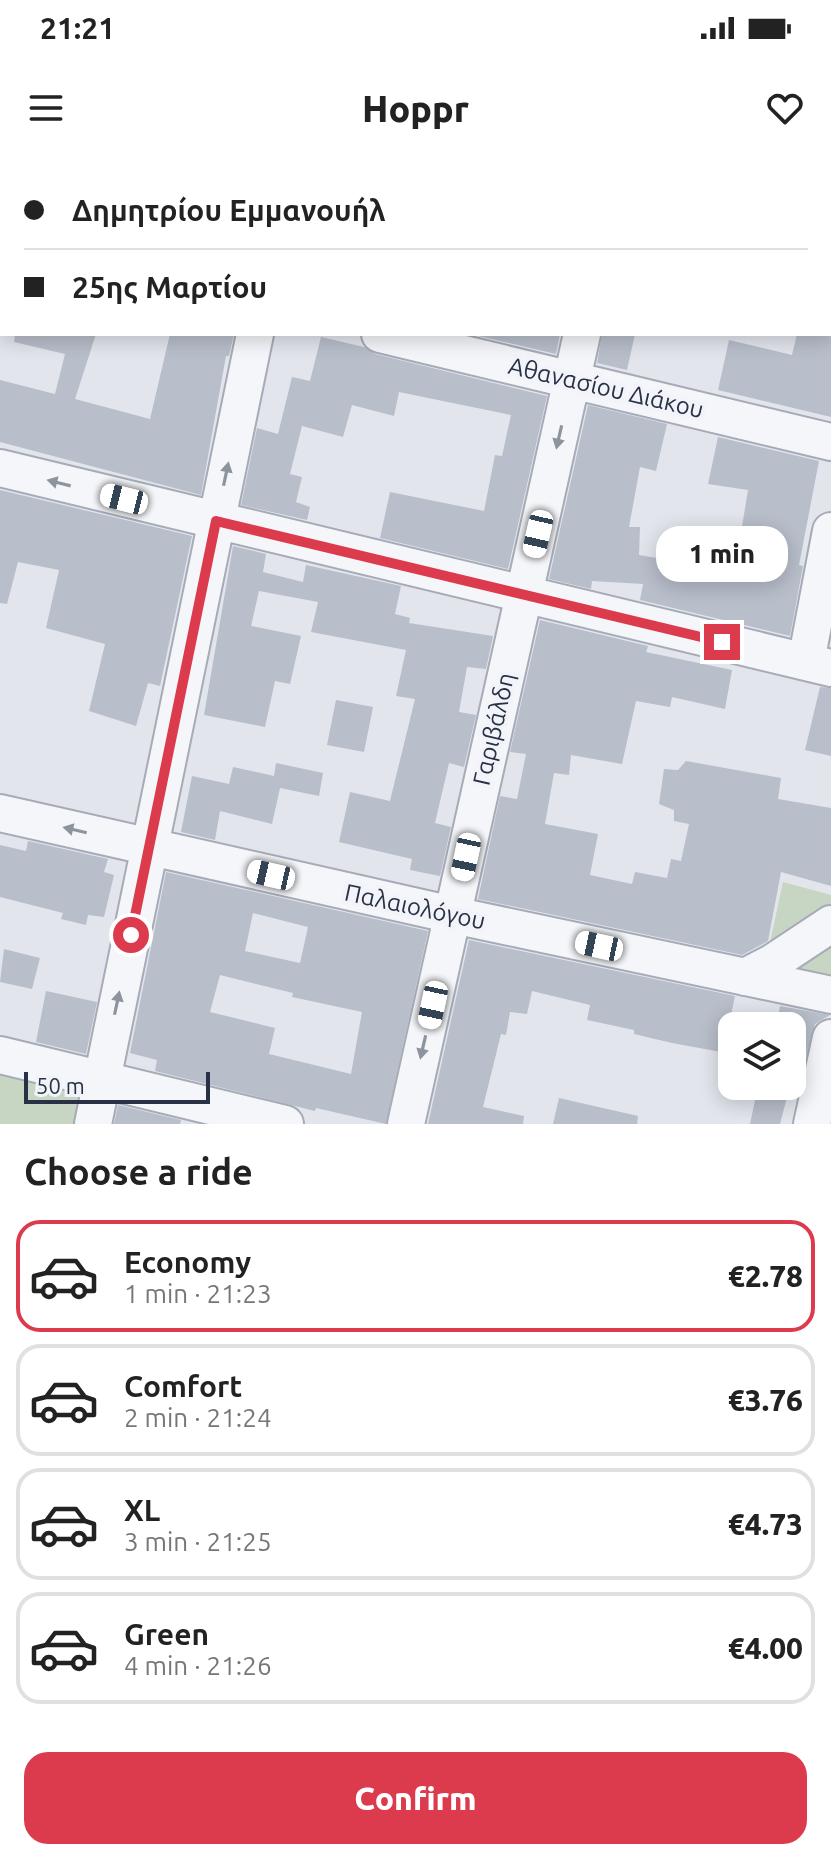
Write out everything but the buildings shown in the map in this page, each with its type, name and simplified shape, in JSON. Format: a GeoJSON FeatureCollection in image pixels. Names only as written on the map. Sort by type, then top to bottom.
{"type":"FeatureCollection","features":[{"type":"Feature","properties":{"kind":"street"},"geometry":{"type":"LineString","coordinates":[[93,1124],[255,336]]}},
{"type":"Feature","properties":{"kind":"street","name":"Αθανασίου Διάκου"},"geometry":{"type":"LineString","coordinates":[[388,336],[831,442]]}},
{"type":"Feature","properties":{"kind":"street","name":"Γαριβάλδη"},"geometry":{"type":"LineString","coordinates":[[406,1124],[582,336]]}},
{"type":"Feature","properties":{"kind":"street"},"geometry":{"type":"LineString","coordinates":[[0,468],[819,665],[831,531]]}},
{"type":"Feature","properties":{"kind":"street","name":"Παλαιολόγου"},"geometry":{"type":"LineString","coordinates":[[0,813],[453,915],[831,995]]}},
{"type":"Feature","properties":{"kind":"street"},"geometry":{"type":"LineString","coordinates":[[745,977],[816,933]]}},
{"type":"Feature","properties":{"kind":"street"},"geometry":{"type":"LineString","coordinates":[[812,1124],[831,1038]]}},
{"type":"Feature","properties":{"kind":"street"},"geometry":{"type":"LineString","coordinates":[[0,1055],[285,1124]]}},
{"type":"Feature","properties":{"kind":"green space"},"geometry":{"type":"Polygon","coordinates":[[[783,882],[831,895],[831,976],[766,961],[783,882]]]}},
{"type":"Feature","properties":{"kind":"green space"},"geometry":{"type":"Polygon","coordinates":[[[0,1061],[86,1083],[77,1124],[0,1124],[0,1061]]]}},
{"type":"Feature","properties":{"kind":"route"},"geometry":{"type":"LineString","coordinates":[[131,935],[216,521],[722,642]]}}]}
